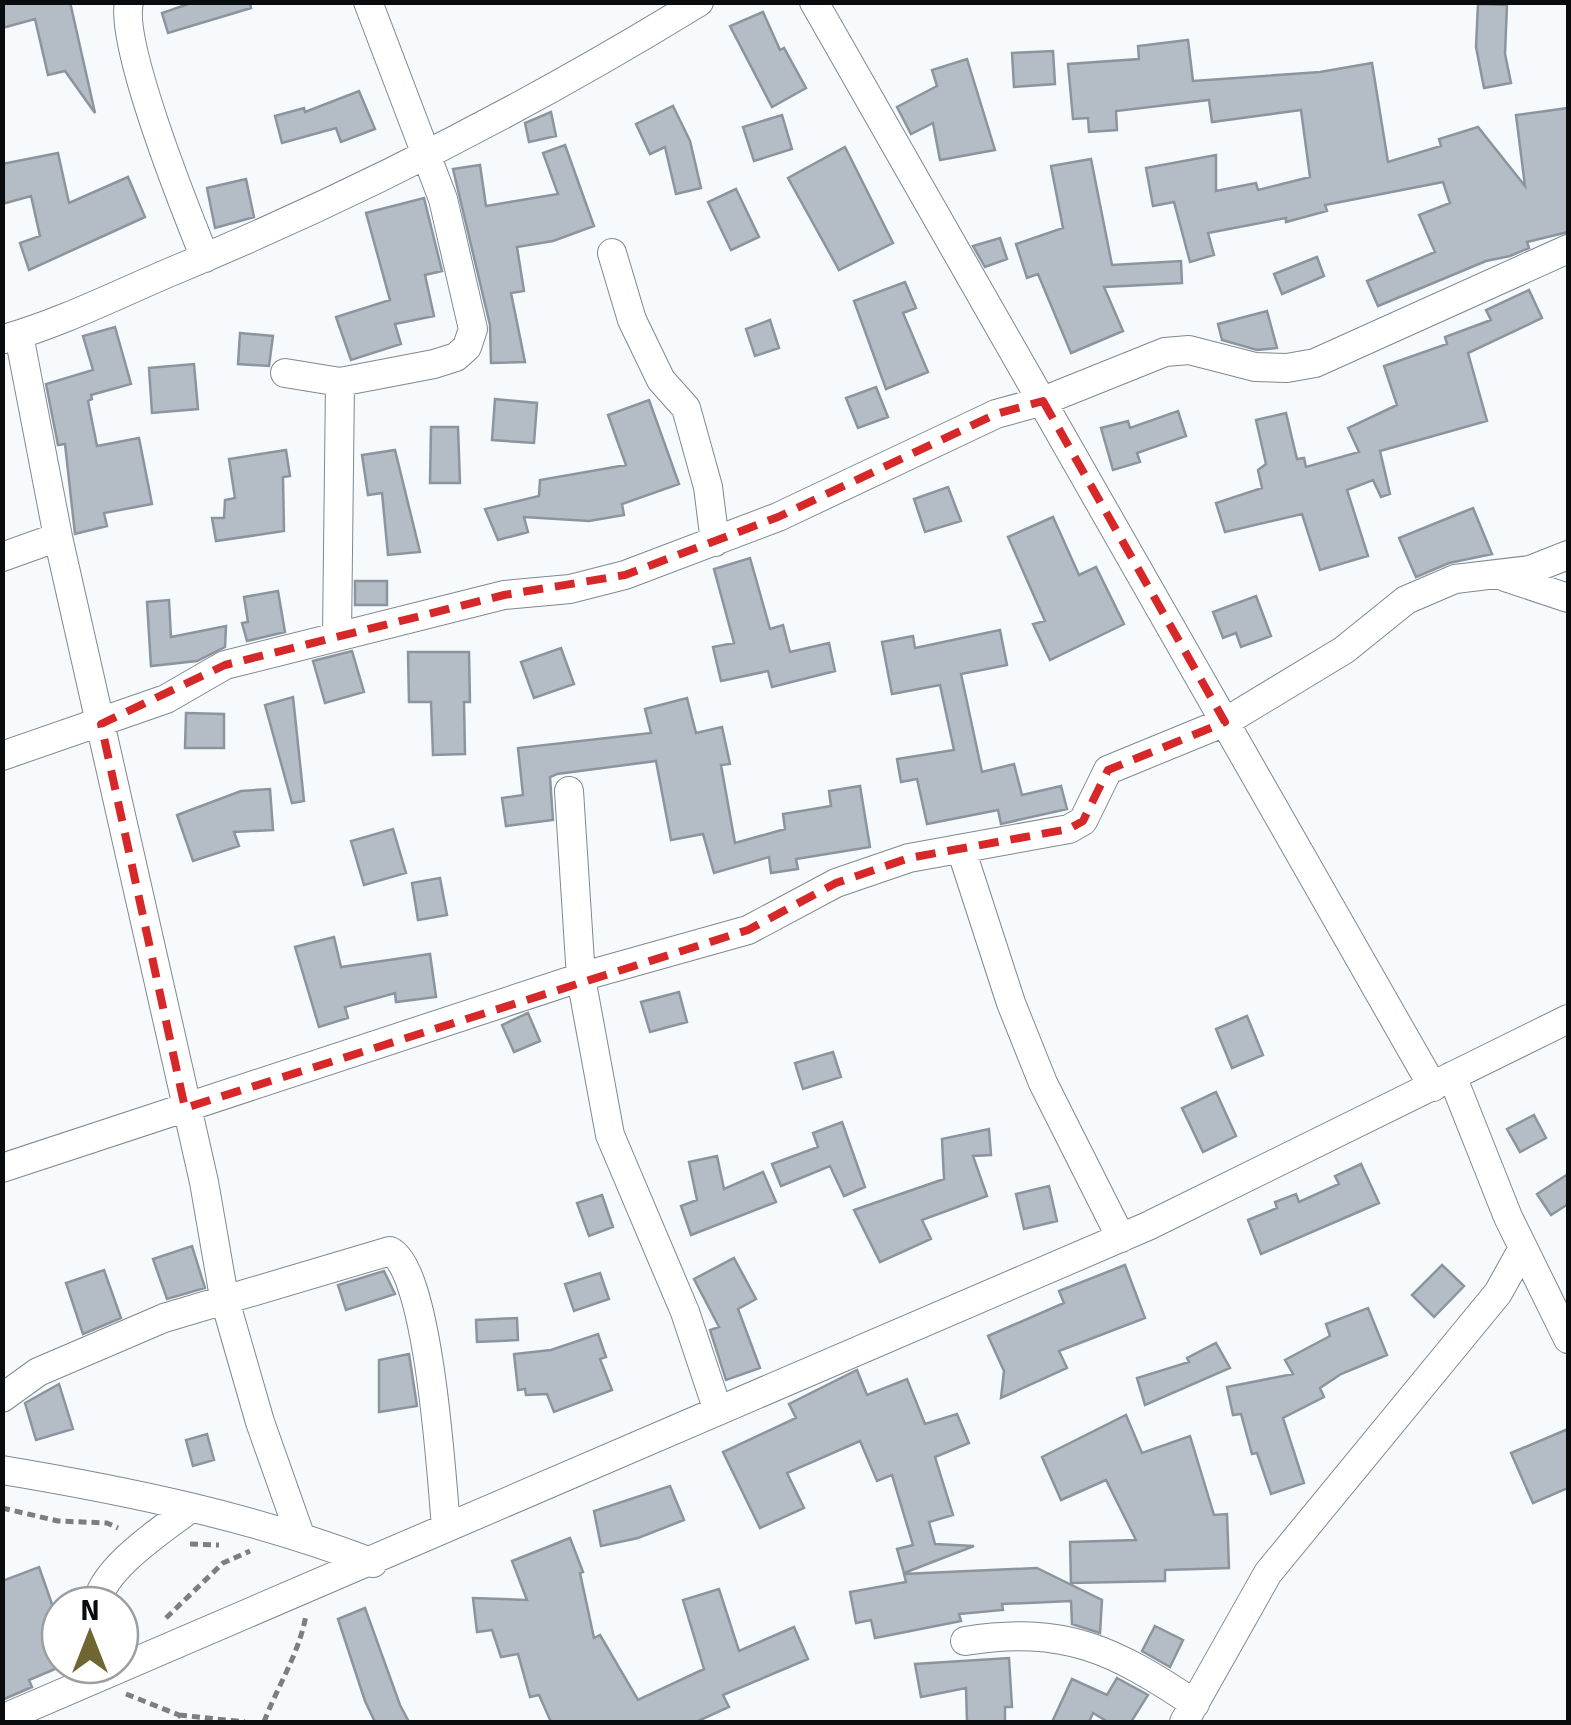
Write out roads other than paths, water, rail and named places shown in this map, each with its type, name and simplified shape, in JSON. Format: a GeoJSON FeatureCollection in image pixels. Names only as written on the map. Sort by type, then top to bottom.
{"type":"FeatureCollection","features":[{"type":"Feature","properties":{"kind":"street"},"geometry":{"type":"LineString","coordinates":[[129,2],[128,30],[205,258]]}},
{"type":"Feature","properties":{"kind":"street"},"geometry":{"type":"LineString","coordinates":[[285,373],[340,382],[434,364],[456,357],[467,347],[473,329],[428,155],[368,2]]}},
{"type":"Feature","properties":{"kind":"street"},"geometry":{"type":"LineString","coordinates":[[300,1535],[260,1422],[224,1297],[101,724],[11,337],[205,258],[428,155],[588,70],[700,2]]}},
{"type":"Feature","properties":{"kind":"street"},"geometry":{"type":"LineString","coordinates":[[814,2],[1225,722],[1442,1081],[1568,1339]]}},
{"type":"Feature","properties":{"kind":"street"},"geometry":{"type":"LineString","coordinates":[[2,756],[166,699],[226,664],[504,595],[589,584],[715,542],[880,471],[996,414],[1044,401],[1165,352],[1189,350],[1255,367],[1286,368],[1315,363],[1568,248]]}},
{"type":"Feature","properties":{"kind":"street"},"geometry":{"type":"LineString","coordinates":[[612,254],[632,320],[661,380],[686,408],[696,436],[715,542]]}},
{"type":"Feature","properties":{"kind":"street"},"geometry":{"type":"LineString","coordinates":[[337,636],[340,382]]}},
{"type":"Feature","properties":{"kind":"street"},"geometry":{"type":"LineString","coordinates":[[2,557],[58,537]]}},
{"type":"Feature","properties":{"kind":"street"},"geometry":{"type":"LineString","coordinates":[[2,1168],[581,978],[748,930],[836,883],[909,858],[1069,829],[1083,821],[1108,770],[1225,722],[1344,650],[1406,600],[1456,579],[1530,570],[1568,555]]}},
{"type":"Feature","properties":{"kind":"street"},"geometry":{"type":"LineString","coordinates":[[1499,575],[1568,598]]}},
{"type":"Feature","properties":{"kind":"street"},"geometry":{"type":"LineString","coordinates":[[568,791],[581,978],[610,1135],[685,1312],[718,1411]]}},
{"type":"Feature","properties":{"kind":"street"},"geometry":{"type":"LineString","coordinates":[[960,850],[1007,994],[1037,1067],[1121,1238]]}},
{"type":"Feature","properties":{"kind":"street"},"geometry":{"type":"LineString","coordinates":[[140,1655],[373,1563],[446,1528],[1121,1238],[1568,1019]]}},
{"type":"Feature","properties":{"kind":"street"},"geometry":{"type":"LineString","coordinates":[[965,1641],[1023,1636],[1094,1645],[1134,1663],[1189,1713],[1268,1573],[1498,1293],[1523,1248]]}},
{"type":"Feature","properties":{"kind":"street"},"geometry":{"type":"LineString","coordinates":[[2,1398],[38,1372],[224,1297],[390,1251],[400,1256],[414,1284],[431,1381],[446,1528]]}},
{"type":"Feature","properties":{"kind":"street"},"geometry":{"type":"LineString","coordinates":[[2,1470],[110,1488],[300,1535],[373,1563]]}},
{"type":"Feature","properties":{"kind":"street"},"geometry":{"type":"LineString","coordinates":[[106,1585],[138,1547],[191,1508]]}},
{"type":"Feature","properties":{"kind":"street"},"geometry":{"type":"LineString","coordinates":[[2,1719],[69,1685]]}}]}
